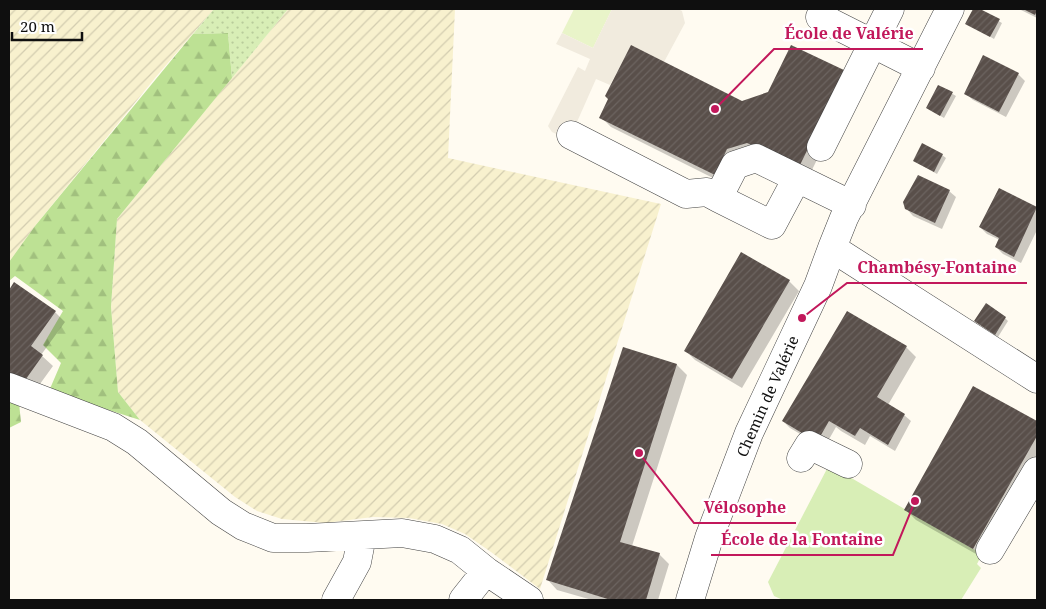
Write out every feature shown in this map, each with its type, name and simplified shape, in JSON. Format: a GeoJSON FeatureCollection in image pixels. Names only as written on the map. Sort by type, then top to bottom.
{"type":"FeatureCollection","features":[{"type":"Feature","properties":{"kind":"street"},"geometry":{"type":"LineString","coordinates":[[824,9],[820,17],[921,68]]}},
{"type":"Feature","properties":{"kind":"street"},"geometry":{"type":"LineString","coordinates":[[820,147],[890,9]]}},
{"type":"Feature","properties":{"kind":"street","name":"Chemin de Valérie"},"geometry":{"type":"LineString","coordinates":[[690,600],[709,538],[749,433],[818,286],[832,248],[852,205],[950,9]]}},
{"type":"Feature","properties":{"kind":"street"},"geometry":{"type":"LineString","coordinates":[[571,136],[686,194],[707,192],[772,225],[797,178]]}},
{"type":"Feature","properties":{"kind":"street"},"geometry":{"type":"LineString","coordinates":[[718,198],[736,165],[756,158],[852,205]]}},
{"type":"Feature","properties":{"kind":"street"},"geometry":{"type":"LineString","coordinates":[[832,248],[1037,379]]}},
{"type":"Feature","properties":{"kind":"street"},"geometry":{"type":"LineString","coordinates":[[9,387],[113,427],[137,442],[221,512],[243,526],[274,538],[402,533],[435,539],[460,550],[486,571],[529,600]]}},
{"type":"Feature","properties":{"kind":"street"},"geometry":{"type":"LineString","coordinates":[[801,458],[809,445],[848,464]]}},
{"type":"Feature","properties":{"kind":"street"},"geometry":{"type":"LineString","coordinates":[[990,550],[1037,471]]}},
{"type":"Feature","properties":{"kind":"street"},"geometry":{"type":"LineString","coordinates":[[336,600],[357,562],[362,536]]}},
{"type":"Feature","properties":{"kind":"street"},"geometry":{"type":"LineString","coordinates":[[462,600],[486,571]]}},
{"type":"Feature","properties":{"kind":"shaded area"},"geometry":{"type":"Polygon","coordinates":[[[9,9],[214,9],[155,78],[35,226],[9,262],[9,9]]]}},
{"type":"Feature","properties":{"kind":"shaded area"},"geometry":{"type":"Polygon","coordinates":[[[288,9],[455,9],[448,158],[661,204],[540,589],[465,534],[442,524],[409,518],[373,517],[325,523],[282,519],[257,511],[235,497],[140,420],[118,392],[111,307],[117,219],[288,9]]]}},
{"type":"Feature","properties":{"kind":"shaded area"},"geometry":{"type":"Polygon","coordinates":[[[612,9],[678,9],[682,11],[685,23],[664,62],[631,46],[610,85],[596,79],[569,140],[552,132],[548,126],[578,67],[585,71],[590,59],[556,44],[562,33],[593,48],[612,9]]]}},
{"type":"Feature","properties":{"kind":"green space"},"geometry":{"type":"Polygon","coordinates":[[[214,9],[288,9],[232,78],[228,33],[193,34],[214,9]]]}},
{"type":"Feature","properties":{"kind":"green space"},"geometry":{"type":"Polygon","coordinates":[[[574,9],[612,9],[593,48],[562,33],[574,9]]]}},
{"type":"Feature","properties":{"kind":"green space"},"geometry":{"type":"Polygon","coordinates":[[[228,33],[232,78],[117,219],[111,307],[118,392],[140,420],[49,391],[61,363],[43,345],[63,311],[15,276],[9,281],[9,262],[35,226],[193,34],[228,33]]]}},
{"type":"Feature","properties":{"kind":"green space"},"geometry":{"type":"Polygon","coordinates":[[[9,398],[19,403],[21,422],[9,428],[9,398]]]}},
{"type":"Feature","properties":{"kind":"green space"},"geometry":{"type":"Polygon","coordinates":[[[829,465],[982,554],[977,564],[981,568],[961,600],[783,600],[774,596],[768,582],[829,465]]]}},
{"type":"Feature","properties":{"kind":"building"},"geometry":{"type":"Polygon","coordinates":[[[973,9],[980,9],[1000,19],[990,37],[965,24],[973,9]]]}},
{"type":"Feature","properties":{"kind":"building"},"geometry":{"type":"Polygon","coordinates":[[[1023,9],[1037,9],[1037,11],[1035,15],[1023,9]]]}},
{"type":"Feature","properties":{"kind":"building"},"geometry":{"type":"Polygon","coordinates":[[[631,45],[742,101],[768,92],[791,45],[846,71],[799,167],[747,143],[727,149],[715,175],[599,118],[608,99],[605,96],[631,45]]]}},
{"type":"Feature","properties":{"kind":"building"},"geometry":{"type":"Polygon","coordinates":[[[983,55],[1019,73],[999,112],[964,94],[983,55]]]}},
{"type":"Feature","properties":{"kind":"building"},"geometry":{"type":"Polygon","coordinates":[[[938,85],[953,92],[940,116],[926,108],[938,85]]]}},
{"type":"Feature","properties":{"kind":"building"},"geometry":{"type":"Polygon","coordinates":[[[922,143],[943,154],[934,172],[913,161],[922,143]]]}},
{"type":"Feature","properties":{"kind":"building"},"geometry":{"type":"Polygon","coordinates":[[[918,175],[950,190],[935,223],[905,209],[903,202],[918,175]]]}},
{"type":"Feature","properties":{"kind":"building"},"geometry":{"type":"Polygon","coordinates":[[[999,188],[1037,207],[1014,257],[995,247],[999,238],[979,227],[999,188]]]}},
{"type":"Feature","properties":{"kind":"building"},"geometry":{"type":"Polygon","coordinates":[[[741,252],[790,280],[732,379],[684,351],[741,252]]]}},
{"type":"Feature","properties":{"kind":"building"},"geometry":{"type":"Polygon","coordinates":[[[14,282],[56,311],[31,346],[43,355],[21,386],[9,377],[9,290],[14,282]]]}},
{"type":"Feature","properties":{"kind":"building"},"geometry":{"type":"Polygon","coordinates":[[[986,303],[1006,317],[995,335],[974,321],[986,303]]]}},
{"type":"Feature","properties":{"kind":"building"},"geometry":{"type":"Polygon","coordinates":[[[847,311],[907,346],[877,397],[905,414],[888,445],[860,428],[855,436],[829,421],[817,442],[782,421],[847,311]]]}},
{"type":"Feature","properties":{"kind":"building"},"geometry":{"type":"Polygon","coordinates":[[[623,347],[677,364],[620,542],[660,553],[646,600],[611,600],[546,580],[623,347]]]}},
{"type":"Feature","properties":{"kind":"building"},"geometry":{"type":"Polygon","coordinates":[[[973,386],[1037,421],[1037,436],[973,549],[904,510],[973,386]]]}},
{"type":"Feature","properties":{"kind":"place","name":"École de Valérie"},"geometry":{"type":"Point","coordinates":[715,109]}},
{"type":"Feature","properties":{"kind":"place","name":"Chambésy-Fontaine"},"geometry":{"type":"Point","coordinates":[802,318]}},
{"type":"Feature","properties":{"kind":"place","name":"Vélosophe"},"geometry":{"type":"Point","coordinates":[639,453]}},
{"type":"Feature","properties":{"kind":"place","name":"École de la Fontaine"},"geometry":{"type":"Point","coordinates":[915,501]}}]}
